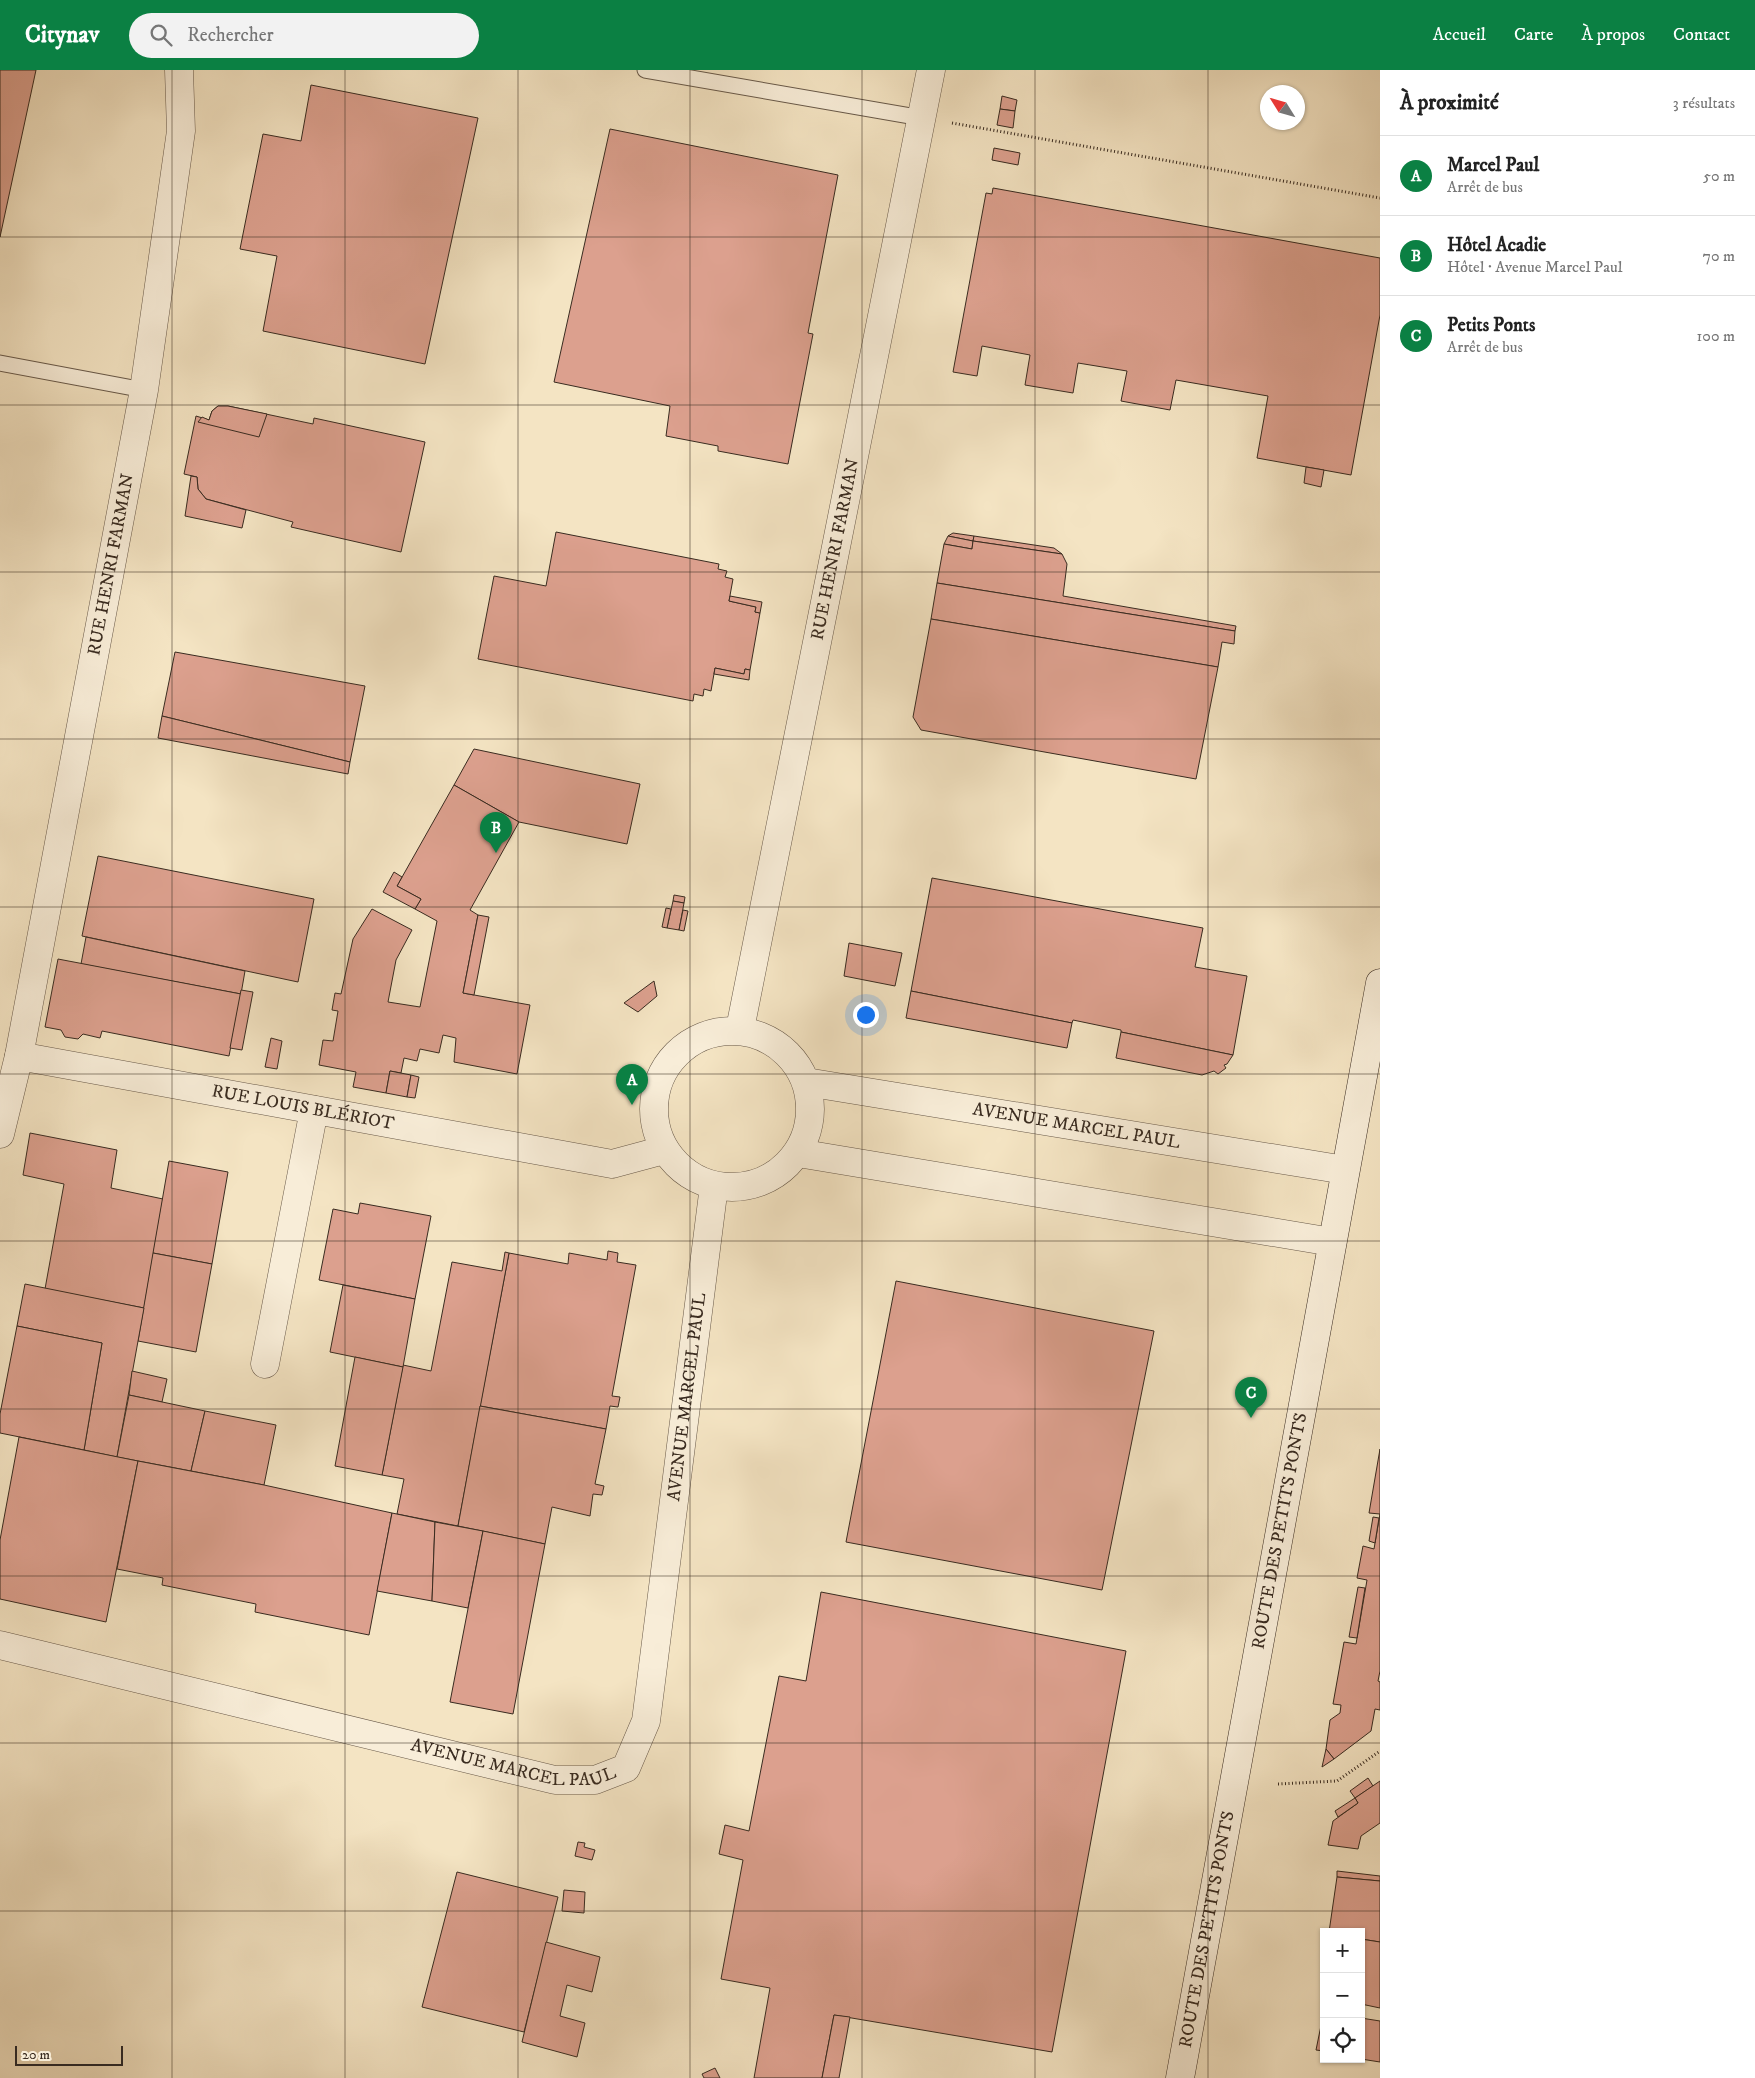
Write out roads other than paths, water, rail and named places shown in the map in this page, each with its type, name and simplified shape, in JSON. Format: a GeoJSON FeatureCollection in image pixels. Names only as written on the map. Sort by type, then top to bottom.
{"type":"FeatureCollection","features":[{"type":"Feature","properties":{"kind":"street","name":"RUE HENRI FARMAN"},"geometry":{"type":"LineString","coordinates":[[19,1056],[144,390],[181,131],[179,70]]}},
{"type":"Feature","properties":{"kind":"street","name":"RUE HENRI FARMAN"},"geometry":{"type":"LineString","coordinates":[[740,1029],[931,70]]}},
{"type":"Feature","properties":{"kind":"street","name":"ROUTE DES PETITS PONTS"},"geometry":{"type":"LineString","coordinates":[[1180,2078],[1380,983]]}},
{"type":"Feature","properties":{"kind":"street"},"geometry":{"type":"LineString","coordinates":[[740,1029],[773,1041],[794,1059],[806,1082],[811,1116],[798,1153],[778,1173],[759,1183],[732,1188],[714,1186],[686,1174],[664,1150],[654,1124],[652,1103],[665,1066],[694,1039],[720,1030],[740,1029]]}},
{"type":"Feature","properties":{"kind":"street"},"geometry":{"type":"LineString","coordinates":[[0,1134],[19,1056]]}},
{"type":"Feature","properties":{"kind":"street","name":"RUE LOUIS BLÉRIOT"},"geometry":{"type":"LineString","coordinates":[[19,1056],[612,1164],[664,1150]]}},
{"type":"Feature","properties":{"kind":"street","name":"AVENUE MARCEL PAUL"},"geometry":{"type":"LineString","coordinates":[[806,1082],[1345,1170]]}},
{"type":"Feature","properties":{"kind":"street"},"geometry":{"type":"LineString","coordinates":[[265,1364],[314,1110]]}},
{"type":"Feature","properties":{"kind":"street"},"geometry":{"type":"LineString","coordinates":[[798,1153],[1332,1242]]}},
{"type":"Feature","properties":{"kind":"street","name":"AVENUE MARCEL PAUL"},"geometry":{"type":"LineString","coordinates":[[0,1645],[555,1780],[595,1780],[626,1768],[646,1721],[714,1186]]}},
{"type":"Feature","properties":{"kind":"lane"},"geometry":{"type":"LineString","coordinates":[[645,70],[922,118]]}},
{"type":"Feature","properties":{"kind":"lane"},"geometry":{"type":"LineString","coordinates":[[0,363],[144,390]]}},
{"type":"Feature","properties":{"kind":"place","name":"Hôtel Acadie"},"geometry":{"type":"Point","coordinates":[496,853]}},
{"type":"Feature","properties":{"kind":"place","name":"Marcel Paul"},"geometry":{"type":"Point","coordinates":[632,1105]}},
{"type":"Feature","properties":{"kind":"place","name":"Petits Ponts"},"geometry":{"type":"Point","coordinates":[1251,1418]}}]}
